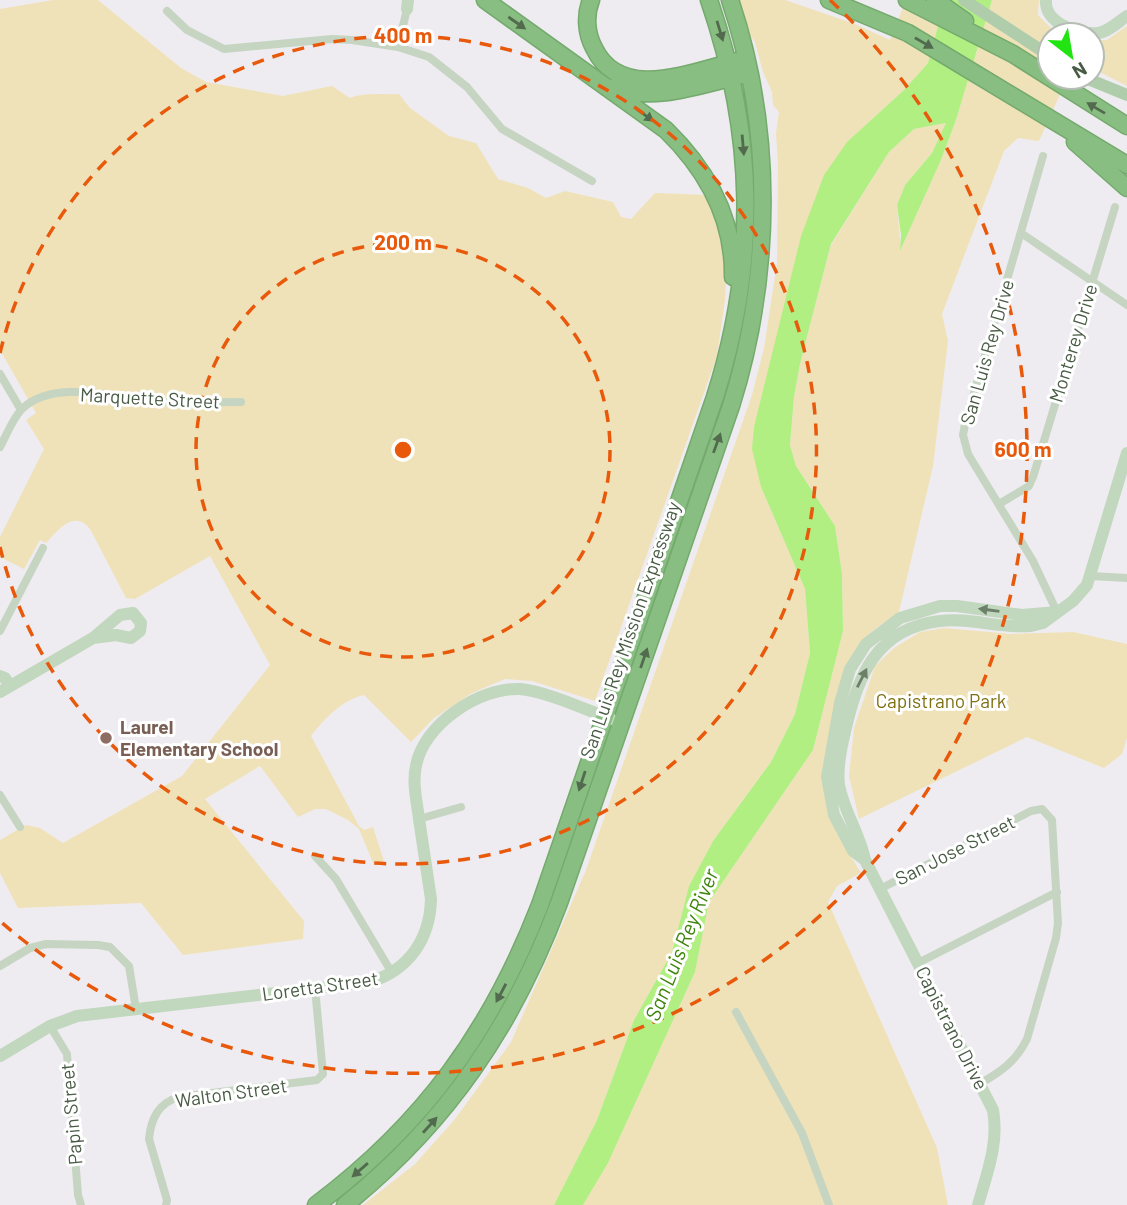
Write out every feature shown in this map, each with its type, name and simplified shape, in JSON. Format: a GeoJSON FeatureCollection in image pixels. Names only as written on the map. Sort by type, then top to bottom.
{"type":"FeatureCollection","features":[{"type":"Feature","properties":{"kind":"highway"},"geometry":{"type":"LineString","coordinates":[[485,0],[666,130],[695,161],[714,191],[724,217],[733,262],[724,370]]}},
{"type":"Feature","properties":{"kind":"highway"},"geometry":{"type":"LineString","coordinates":[[591,0],[587,17],[590,41],[603,62],[622,75],[634,80],[650,81],[739,68]]}},
{"type":"Feature","properties":{"kind":"highway","name":"San Luis Rey Mission Expressway"},"geometry":{"type":"LineString","coordinates":[[345,1205],[393,1163],[431,1124],[473,1071],[505,1021],[542,948],[731,406],[752,321],[761,253],[763,214],[759,134],[739,68],[709,0]]}},
{"type":"Feature","properties":{"kind":"highway","name":"San Luis Rey Mission Expressway"},"geometry":{"type":"LineString","coordinates":[[730,0],[739,68]]}},
{"type":"Feature","properties":{"kind":"highway"},"geometry":{"type":"LineString","coordinates":[[829,0],[908,33],[1127,165]]}},
{"type":"Feature","properties":{"kind":"highway"},"geometry":{"type":"LineString","coordinates":[[906,0],[1013,54]]}},
{"type":"Feature","properties":{"kind":"highway"},"geometry":{"type":"LineString","coordinates":[[935,0],[1065,89],[1127,126]]}},
{"type":"Feature","properties":{"kind":"highway"},"geometry":{"type":"LineString","coordinates":[[570,60],[625,92],[644,94],[739,68]]}},
{"type":"Feature","properties":{"kind":"highway"},"geometry":{"type":"LineString","coordinates":[[724,370],[737,309],[746,217],[739,68]]}},
{"type":"Feature","properties":{"kind":"highway"},"geometry":{"type":"LineString","coordinates":[[1050,120],[1127,188]]}},
{"type":"Feature","properties":{"kind":"highway","name":"San Luis Rey Mission Expressway"},"geometry":{"type":"LineString","coordinates":[[316,1205],[365,1166],[415,1116],[450,1074],[488,1016],[517,960],[536,914],[724,370]]}},
{"type":"Feature","properties":{"kind":"main road"},"geometry":{"type":"LineString","coordinates":[[964,0],[1036,47]]}},
{"type":"Feature","properties":{"kind":"main road"},"geometry":{"type":"LineString","coordinates":[[1106,86],[1127,95]]}},
{"type":"Feature","properties":{"kind":"street"},"geometry":{"type":"LineString","coordinates":[[1046,0],[1049,14],[1067,28],[1096,33],[1105,31],[1127,16]]}},
{"type":"Feature","properties":{"kind":"street"},"geometry":{"type":"LineString","coordinates":[[398,47],[408,4]]}},
{"type":"Feature","properties":{"kind":"street"},"geometry":{"type":"LineString","coordinates":[[167,11],[187,30],[224,50],[332,39],[398,47],[429,57],[467,87],[502,129],[592,181]]}},
{"type":"Feature","properties":{"kind":"street","name":"San Luis Rey Drive"},"geometry":{"type":"LineString","coordinates":[[1043,156],[963,435],[968,454],[1033,561],[1057,612]]}},
{"type":"Feature","properties":{"kind":"street","name":"Monterey Drive"},"geometry":{"type":"LineString","coordinates":[[999,504],[1029,486],[1033,477],[1115,206]]}},
{"type":"Feature","properties":{"kind":"street"},"geometry":{"type":"LineString","coordinates":[[1021,233],[1127,306]]}},
{"type":"Feature","properties":{"kind":"street"},"geometry":{"type":"LineString","coordinates":[[0,374],[21,410],[0,447]]}},
{"type":"Feature","properties":{"kind":"street","name":"Marquette Street"},"geometry":{"type":"LineString","coordinates":[[21,410],[45,397],[75,392],[164,402],[241,402]]}},
{"type":"Feature","properties":{"kind":"street"},"geometry":{"type":"LineString","coordinates":[[1057,612],[1079,596],[1091,576],[1127,453]]}},
{"type":"Feature","properties":{"kind":"street"},"geometry":{"type":"LineString","coordinates":[[0,631],[43,548]]}},
{"type":"Feature","properties":{"kind":"street"},"geometry":{"type":"LineString","coordinates":[[1091,576],[1127,578]]}},
{"type":"Feature","properties":{"kind":"street","name":"Capistrano Drive"},"geometry":{"type":"LineString","coordinates":[[978,1205],[993,1152],[996,1126],[993,1110],[865,860],[853,851],[834,815],[827,777],[839,703],[850,669],[866,644],[900,618],[940,606],[1022,615],[1057,612]]}},
{"type":"Feature","properties":{"kind":"street"},"geometry":{"type":"LineString","coordinates":[[3,689],[93,638]]}},
{"type":"Feature","properties":{"kind":"street"},"geometry":{"type":"LineString","coordinates":[[0,676],[5,678],[3,689]]}},
{"type":"Feature","properties":{"kind":"street","name":"Loretta Street"},"geometry":{"type":"LineString","coordinates":[[0,1056],[50,1026],[77,1016],[370,982],[392,973],[416,951],[428,927],[431,912],[415,779],[421,748],[433,729],[475,702],[500,691],[522,690],[621,723]]}},
{"type":"Feature","properties":{"kind":"street"},"geometry":{"type":"LineString","coordinates":[[0,795],[20,827]]}},
{"type":"Feature","properties":{"kind":"street"},"geometry":{"type":"LineString","coordinates":[[419,819],[461,807]]}},
{"type":"Feature","properties":{"kind":"street","name":"San Jose Street"},"geometry":{"type":"LineString","coordinates":[[880,889],[1031,811],[1042,810],[1052,820],[1057,892]]}},
{"type":"Feature","properties":{"kind":"street"},"geometry":{"type":"LineString","coordinates":[[315,856],[336,879],[392,973]]}},
{"type":"Feature","properties":{"kind":"street"},"geometry":{"type":"LineString","coordinates":[[918,963],[1057,892],[1056,938],[1027,1039],[1012,1063],[981,1083]]}},
{"type":"Feature","properties":{"kind":"street"},"geometry":{"type":"LineString","coordinates":[[0,951],[3,964],[30,948],[46,944],[99,944],[110,947],[129,966],[135,1009]]}},
{"type":"Feature","properties":{"kind":"street","name":"Walton Street"},"geometry":{"type":"LineString","coordinates":[[166,1205],[167,1200],[149,1139],[150,1129],[161,1106],[179,1097],[317,1080],[321,1077],[323,1074],[315,988]]}},
{"type":"Feature","properties":{"kind":"street"},"geometry":{"type":"LineString","coordinates":[[736,1012],[802,1133],[829,1205]]}},
{"type":"Feature","properties":{"kind":"street","name":"Papin Street"},"geometry":{"type":"LineString","coordinates":[[50,1026],[67,1054],[81,1205]]}},
{"type":"Feature","properties":{"kind":"green space"},"geometry":{"type":"Polygon","coordinates":[[[53,0],[98,0],[181,68],[206,82],[283,96],[332,86],[350,98],[368,94],[399,94],[410,108],[449,136],[476,143],[498,179],[528,188],[546,198],[565,191],[613,202],[621,217],[631,219],[655,193],[711,195],[728,248],[725,300],[717,356],[595,701],[532,681],[505,679],[472,693],[434,718],[411,742],[364,695],[341,705],[311,736],[359,826],[364,830],[373,827],[384,861],[374,865],[359,829],[326,809],[315,809],[298,817],[260,766],[205,799],[304,921],[303,939],[183,955],[141,903],[18,908],[0,873],[0,840],[26,825],[40,828],[63,843],[182,776],[270,665],[210,556],[135,599],[126,598],[90,529],[78,521],[66,524],[46,543],[40,540],[24,569],[0,557],[0,537],[44,449],[26,420],[36,413],[0,350],[0,9],[53,0]]]}},
{"type":"Feature","properties":{"kind":"green space"},"geometry":{"type":"Polygon","coordinates":[[[738,0],[785,0],[855,24],[890,40],[906,0],[945,0],[928,63],[904,90],[847,142],[761,487],[805,589],[810,653],[795,714],[771,762],[713,841],[689,886],[672,952],[634,1020],[597,1120],[554,1205],[363,1205],[415,1164],[455,1119],[511,1042],[586,870],[752,395],[764,348],[777,263],[776,133],[779,112],[773,105],[772,92],[755,42],[747,32],[738,0]]]}},
{"type":"Feature","properties":{"kind":"green space"},"geometry":{"type":"Polygon","coordinates":[[[992,0],[1039,0],[1038,15],[1044,21],[1036,21],[1036,91],[1062,91],[1039,141],[1018,138],[1004,151],[942,314],[948,341],[933,466],[899,612],[871,632],[844,676],[823,781],[837,834],[861,873],[837,886],[828,902],[937,1148],[948,1205],[583,1205],[608,1163],[695,972],[709,902],[813,750],[843,631],[842,574],[835,526],[796,466],[790,445],[800,364],[831,245],[889,152],[914,129],[947,123],[932,153],[905,185],[897,205],[901,249],[956,120],[992,0]]]}},
{"type":"Feature","properties":{"kind":"green space"},"geometry":{"type":"Polygon","coordinates":[[[1127,26],[1127,86],[1106,75],[1107,40],[1127,26]]]}},
{"type":"Feature","properties":{"kind":"green space","name":"Capistrano Park"},"geometry":{"type":"Polygon","coordinates":[[[944,628],[1011,634],[1073,632],[1127,644],[1127,738],[1122,754],[1104,768],[1027,737],[859,819],[849,776],[854,728],[875,666],[894,648],[920,632],[944,628]]]}},
{"type":"Feature","properties":{"kind":"water","name":"San Luis Rey River"},"geometry":{"type":"Polygon","coordinates":[[[945,0],[992,0],[956,120],[941,160],[900,251],[897,205],[905,185],[932,153],[946,123],[914,129],[889,152],[831,244],[794,397],[790,445],[796,466],[835,526],[842,574],[843,631],[813,750],[709,902],[695,972],[608,1163],[583,1205],[554,1205],[597,1120],[634,1020],[672,952],[689,886],[713,841],[771,762],[795,714],[810,653],[805,589],[761,487],[752,449],[754,427],[801,236],[824,175],[847,142],[904,90],[928,63],[945,0]]]}},
{"type":"Feature","properties":{"kind":"place","name":"Laurel Elementary School"},"geometry":{"type":"Point","coordinates":[106,738]}}]}
